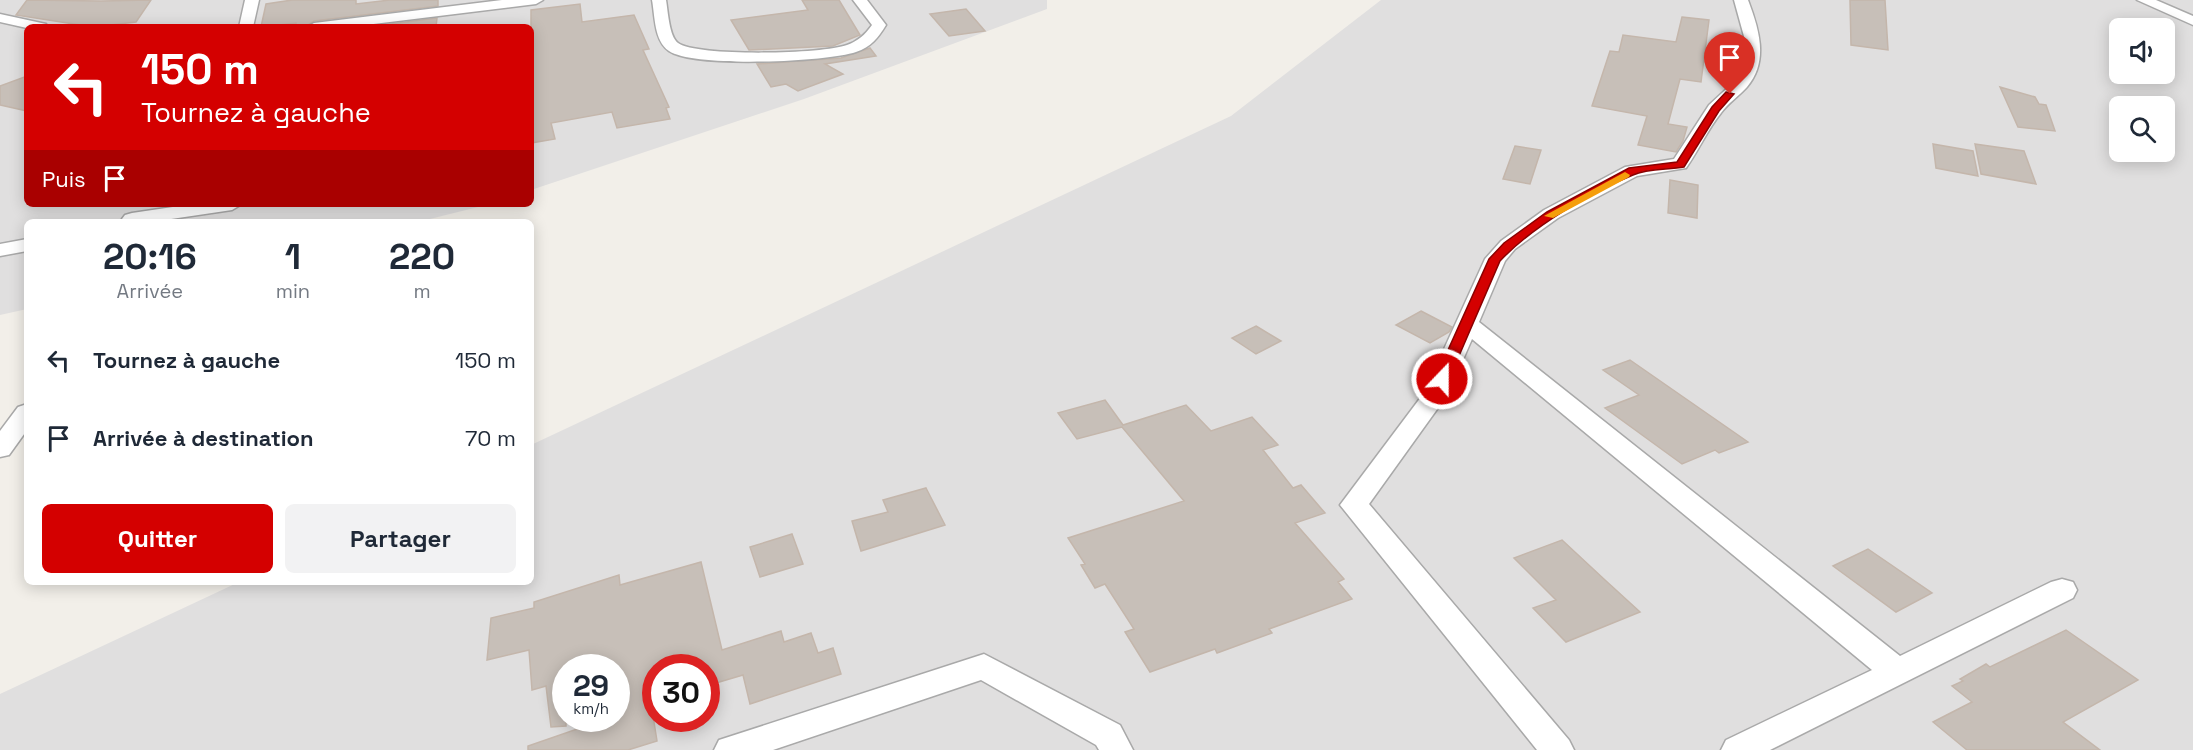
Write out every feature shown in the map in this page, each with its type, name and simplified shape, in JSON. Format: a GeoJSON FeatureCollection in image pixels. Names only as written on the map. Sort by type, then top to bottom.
{"type":"FeatureCollection","features":[{"type":"Feature","properties":{"kind":"street"},"geometry":{"type":"LineString","coordinates":[[247,24],[252,0]]}},
{"type":"Feature","properties":{"kind":"street"},"geometry":{"type":"LineString","coordinates":[[334,24],[468,4],[536,0]]}},
{"type":"Feature","properties":{"kind":"street"},"geometry":{"type":"LineString","coordinates":[[660,0],[667,41],[676,48],[774,58],[846,49],[868,40],[879,25],[860,0]]}},
{"type":"Feature","properties":{"kind":"street"},"geometry":{"type":"LineString","coordinates":[[1557,750],[1354,505],[1436,394],[1495,259],[1508,245],[1551,214],[1632,171],[1680,164],[1715,109],[1744,79],[1752,63],[1754,46],[1751,28],[1741,0]]}},
{"type":"Feature","properties":{"kind":"street"},"geometry":{"type":"LineString","coordinates":[[2144,0],[2193,21]]}},
{"type":"Feature","properties":{"kind":"street"},"geometry":{"type":"LineString","coordinates":[[467,24],[468,4]]}},
{"type":"Feature","properties":{"kind":"street"},"geometry":{"type":"LineString","coordinates":[[0,18],[27,24]]}},
{"type":"Feature","properties":{"kind":"street"},"geometry":{"type":"LineString","coordinates":[[136,215],[206,207]]}},
{"type":"Feature","properties":{"kind":"street"},"geometry":{"type":"LineString","coordinates":[[0,250],[24,246]]}},
{"type":"Feature","properties":{"kind":"street"},"geometry":{"type":"LineString","coordinates":[[1466,323],[1897,672]]}},
{"type":"Feature","properties":{"kind":"street"},"geometry":{"type":"LineString","coordinates":[[0,449],[24,416]]}},
{"type":"Feature","properties":{"kind":"street"},"geometry":{"type":"LineString","coordinates":[[1738,750],[2062,590]]}},
{"type":"Feature","properties":{"kind":"street"},"geometry":{"type":"LineString","coordinates":[[731,750],[984,666],[1108,735],[1116,750]]}},
{"type":"Feature","properties":{"kind":"shaded area"},"geometry":{"type":"Polygon","coordinates":[[[0,0],[1047,0],[1047,9],[804,99],[534,189],[534,24],[24,24],[24,207],[478,207],[430,219],[24,219],[24,310],[0,315],[0,0]]]}},
{"type":"Feature","properties":{"kind":"shaded area"},"geometry":{"type":"Polygon","coordinates":[[[1381,0],[2193,0],[2193,750],[0,750],[0,694],[233,585],[534,585],[534,444],[1231,116],[1381,0]]]}},
{"type":"Feature","properties":{"kind":"building"},"geometry":{"type":"Polygon","coordinates":[[[27,0],[151,0],[136,22],[119,24],[74,24],[16,15],[27,0]]]}},
{"type":"Feature","properties":{"kind":"building"},"geometry":{"type":"Polygon","coordinates":[[[292,0],[356,0],[356,4],[390,0],[438,0],[438,6],[314,21],[310,24],[262,24],[266,4],[292,0]]]}},
{"type":"Feature","properties":{"kind":"building"},"geometry":{"type":"Polygon","coordinates":[[[802,0],[839,0],[860,35],[833,46],[749,50],[731,20],[808,10],[802,0]]]}},
{"type":"Feature","properties":{"kind":"building"},"geometry":{"type":"Polygon","coordinates":[[[1850,0],[1885,0],[1888,50],[1851,45],[1850,0]]]}},
{"type":"Feature","properties":{"kind":"building"},"geometry":{"type":"Polygon","coordinates":[[[580,4],[582,22],[634,15],[649,49],[643,50],[669,107],[666,108],[670,119],[617,128],[612,112],[551,123],[555,139],[534,142],[534,24],[531,24],[531,10],[580,4]]]}},
{"type":"Feature","properties":{"kind":"building"},"geometry":{"type":"Polygon","coordinates":[[[966,9],[985,31],[949,36],[930,14],[966,9]]]}},
{"type":"Feature","properties":{"kind":"building"},"geometry":{"type":"Polygon","coordinates":[[[1682,17],[1709,20],[1701,82],[1680,79],[1668,124],[1687,127],[1683,141],[1676,152],[1638,145],[1647,116],[1592,106],[1610,51],[1619,52],[1623,35],[1676,42],[1682,17]]]}},
{"type":"Feature","properties":{"kind":"building"},"geometry":{"type":"Polygon","coordinates":[[[437,18],[436,24],[390,24],[437,18]]]}},
{"type":"Feature","properties":{"kind":"building"},"geometry":{"type":"Polygon","coordinates":[[[870,48],[876,56],[825,64],[843,74],[798,91],[786,84],[771,87],[757,64],[841,58],[870,48]]]}},
{"type":"Feature","properties":{"kind":"building"},"geometry":{"type":"Polygon","coordinates":[[[24,77],[24,110],[0,105],[0,86],[24,77]]]}},
{"type":"Feature","properties":{"kind":"building"},"geometry":{"type":"Polygon","coordinates":[[[2000,87],[2035,97],[2039,104],[2046,105],[2055,131],[2018,127],[2000,87]]]}},
{"type":"Feature","properties":{"kind":"building"},"geometry":{"type":"Polygon","coordinates":[[[1933,144],[1973,151],[1978,176],[1936,168],[1933,144]]]}},
{"type":"Feature","properties":{"kind":"building"},"geometry":{"type":"Polygon","coordinates":[[[1975,144],[2024,151],[2036,184],[1981,174],[1975,144]]]}},
{"type":"Feature","properties":{"kind":"building"},"geometry":{"type":"Polygon","coordinates":[[[1515,146],[1541,150],[1530,184],[1503,179],[1515,146]]]}},
{"type":"Feature","properties":{"kind":"building"},"geometry":{"type":"Polygon","coordinates":[[[1670,180],[1698,185],[1697,218],[1668,213],[1670,180]]]}},
{"type":"Feature","properties":{"kind":"building"},"geometry":{"type":"Polygon","coordinates":[[[1421,311],[1452,327],[1449,332],[1430,343],[1396,325],[1421,311]]]}},
{"type":"Feature","properties":{"kind":"building"},"geometry":{"type":"Polygon","coordinates":[[[1256,326],[1281,341],[1256,354],[1232,338],[1256,326]]]}},
{"type":"Feature","properties":{"kind":"building"},"geometry":{"type":"Polygon","coordinates":[[[1630,360],[1748,442],[1719,453],[1715,450],[1682,464],[1605,408],[1639,395],[1603,370],[1630,360]]]}},
{"type":"Feature","properties":{"kind":"building"},"geometry":{"type":"Polygon","coordinates":[[[1105,400],[1123,425],[1186,405],[1211,431],[1252,417],[1278,445],[1263,450],[1293,488],[1301,485],[1325,513],[1295,523],[1344,579],[1338,582],[1352,599],[1269,629],[1272,633],[1217,653],[1215,649],[1150,672],[1125,632],[1134,629],[1105,584],[1095,588],[1081,565],[1085,564],[1068,538],[1184,501],[1122,427],[1077,439],[1058,413],[1105,400]]]}},
{"type":"Feature","properties":{"kind":"building"},"geometry":{"type":"Polygon","coordinates":[[[926,488],[945,525],[861,551],[852,521],[888,512],[883,500],[926,488]]]}},
{"type":"Feature","properties":{"kind":"building"},"geometry":{"type":"Polygon","coordinates":[[[792,534],[803,564],[760,577],[750,547],[792,534]]]}},
{"type":"Feature","properties":{"kind":"building"},"geometry":{"type":"Polygon","coordinates":[[[1562,540],[1640,612],[1566,642],[1533,608],[1556,600],[1514,558],[1562,540]]]}},
{"type":"Feature","properties":{"kind":"building"},"geometry":{"type":"Polygon","coordinates":[[[1868,549],[1932,593],[1896,612],[1833,566],[1868,549]]]}},
{"type":"Feature","properties":{"kind":"building"},"geometry":{"type":"Polygon","coordinates":[[[701,562],[722,650],[781,631],[784,642],[811,633],[818,653],[833,648],[841,674],[750,704],[743,675],[720,682],[720,654],[642,654],[642,732],[656,732],[657,741],[628,750],[528,750],[528,746],[568,732],[630,732],[630,654],[552,654],[551,727],[546,686],[532,690],[529,650],[487,660],[491,618],[534,608],[534,602],[619,575],[620,585],[701,562]]]}},
{"type":"Feature","properties":{"kind":"building"},"geometry":{"type":"Polygon","coordinates":[[[2066,630],[2138,680],[2063,722],[2100,750],[1967,750],[1933,722],[1972,702],[1952,686],[1963,681],[1960,679],[1986,664],[1990,667],[2066,630]]]}},
{"type":"Feature","properties":{"kind":"slow traffic"},"geometry":{"type":"LineString","coordinates":[[1549,216],[1625,175]]}},
{"type":"Feature","properties":{"kind":"route"},"geometry":{"type":"LineString","coordinates":[[1442,379],[1495,259],[1508,245],[1551,214],[1632,171],[1680,164],[1715,109],[1730,94]]}}]}
